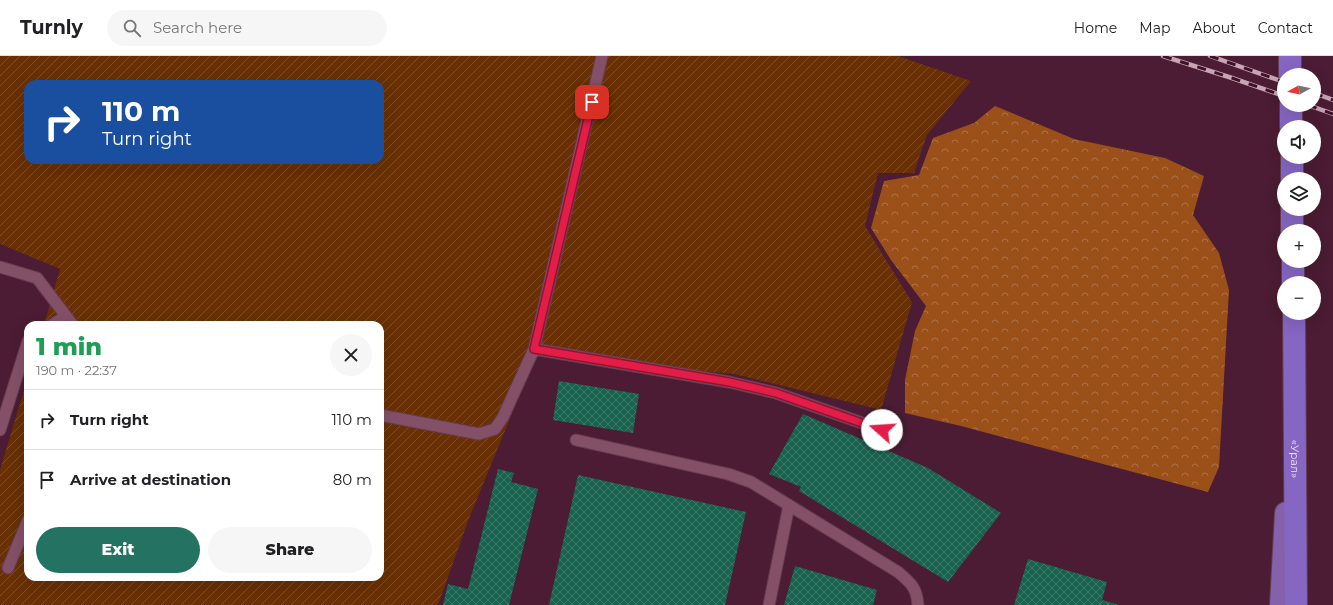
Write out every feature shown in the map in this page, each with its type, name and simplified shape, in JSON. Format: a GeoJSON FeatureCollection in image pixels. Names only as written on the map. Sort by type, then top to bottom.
{"type":"FeatureCollection","features":[{"type":"Feature","properties":{"kind":"highway"},"geometry":{"type":"LineString","coordinates":[[1290,56],[1290,68]]}},
{"type":"Feature","properties":{"kind":"highway","name":"«Урал»"},"geometry":{"type":"LineString","coordinates":[[1294,320],[1296,605]]}},
{"type":"Feature","properties":{"kind":"main road"},"geometry":{"type":"LineString","coordinates":[[1281,605],[1295,374]]}},
{"type":"Feature","properties":{"kind":"lane"},"geometry":{"type":"LineString","coordinates":[[384,416],[479,434],[495,429],[534,349],[602,56]]}},
{"type":"Feature","properties":{"kind":"lane"},"geometry":{"type":"LineString","coordinates":[[0,266],[37,278],[70,321]]}},
{"type":"Feature","properties":{"kind":"lane"},"geometry":{"type":"LineString","coordinates":[[58,321],[66,316]]}},
{"type":"Feature","properties":{"kind":"lane"},"geometry":{"type":"LineString","coordinates":[[534,349],[736,383],[776,393],[897,435]]}},
{"type":"Feature","properties":{"kind":"lane"},"geometry":{"type":"LineString","coordinates":[[0,430],[24,354]]}},
{"type":"Feature","properties":{"kind":"lane"},"geometry":{"type":"LineString","coordinates":[[576,440],[728,474],[755,484],[898,572],[912,584],[918,596],[918,605]]}},
{"type":"Feature","properties":{"kind":"lane"},"geometry":{"type":"LineString","coordinates":[[769,605],[789,505]]}},
{"type":"Feature","properties":{"kind":"lane"},"geometry":{"type":"LineString","coordinates":[[8,568],[24,530]]}},
{"type":"Feature","properties":{"kind":"green space"},"geometry":{"type":"Polygon","coordinates":[[[995,106],[1074,139],[1165,158],[1204,176],[1193,215],[1219,253],[1229,290],[1219,467],[1208,492],[961,426],[905,413],[905,380],[915,331],[926,306],[891,260],[871,228],[884,181],[919,175],[933,138],[974,123],[995,106]]]}},
{"type":"Feature","properties":{"kind":"shaded area"},"geometry":{"type":"Polygon","coordinates":[[[0,56],[898,56],[971,81],[927,135],[914,173],[878,173],[865,226],[912,302],[881,410],[734,374],[536,355],[468,521],[438,605],[0,605],[0,470],[24,390],[24,581],[384,581],[384,321],[45,321],[60,269],[0,244],[0,56]]]}},
{"type":"Feature","properties":{"kind":"building"},"geometry":{"type":"Polygon","coordinates":[[[559,381],[639,394],[633,433],[553,420],[559,381]]]}},
{"type":"Feature","properties":{"kind":"building"},"geometry":{"type":"Polygon","coordinates":[[[803,414],[928,468],[1001,513],[948,582],[799,491],[801,487],[769,474],[803,414]]]}},
{"type":"Feature","properties":{"kind":"building"},"geometry":{"type":"Polygon","coordinates":[[[498,469],[514,473],[511,482],[538,489],[509,605],[443,605],[448,584],[468,589],[498,469]]]}},
{"type":"Feature","properties":{"kind":"building"},"geometry":{"type":"Polygon","coordinates":[[[578,475],[746,512],[725,605],[549,605],[578,475]]]}},
{"type":"Feature","properties":{"kind":"building"},"geometry":{"type":"Polygon","coordinates":[[[1028,559],[1107,582],[1102,600],[1119,605],[1014,605],[1028,559]]]}},
{"type":"Feature","properties":{"kind":"building"},"geometry":{"type":"Polygon","coordinates":[[[795,566],[877,590],[873,605],[784,605],[795,566]]]}},
{"type":"Feature","properties":{"kind":"railway"},"geometry":{"type":"LineString","coordinates":[[1163,56],[1277,94]]}},
{"type":"Feature","properties":{"kind":"railway"},"geometry":{"type":"LineString","coordinates":[[1210,56],[1277,80]]}},
{"type":"Feature","properties":{"kind":"railway"},"geometry":{"type":"LineString","coordinates":[[1321,96],[1333,100]]}},
{"type":"Feature","properties":{"kind":"railway"},"geometry":{"type":"LineString","coordinates":[[1321,110],[1333,114]]}},
{"type":"Feature","properties":{"kind":"route"},"geometry":{"type":"LineString","coordinates":[[592,102],[534,349],[729,382],[776,393],[882,430]]}}]}
